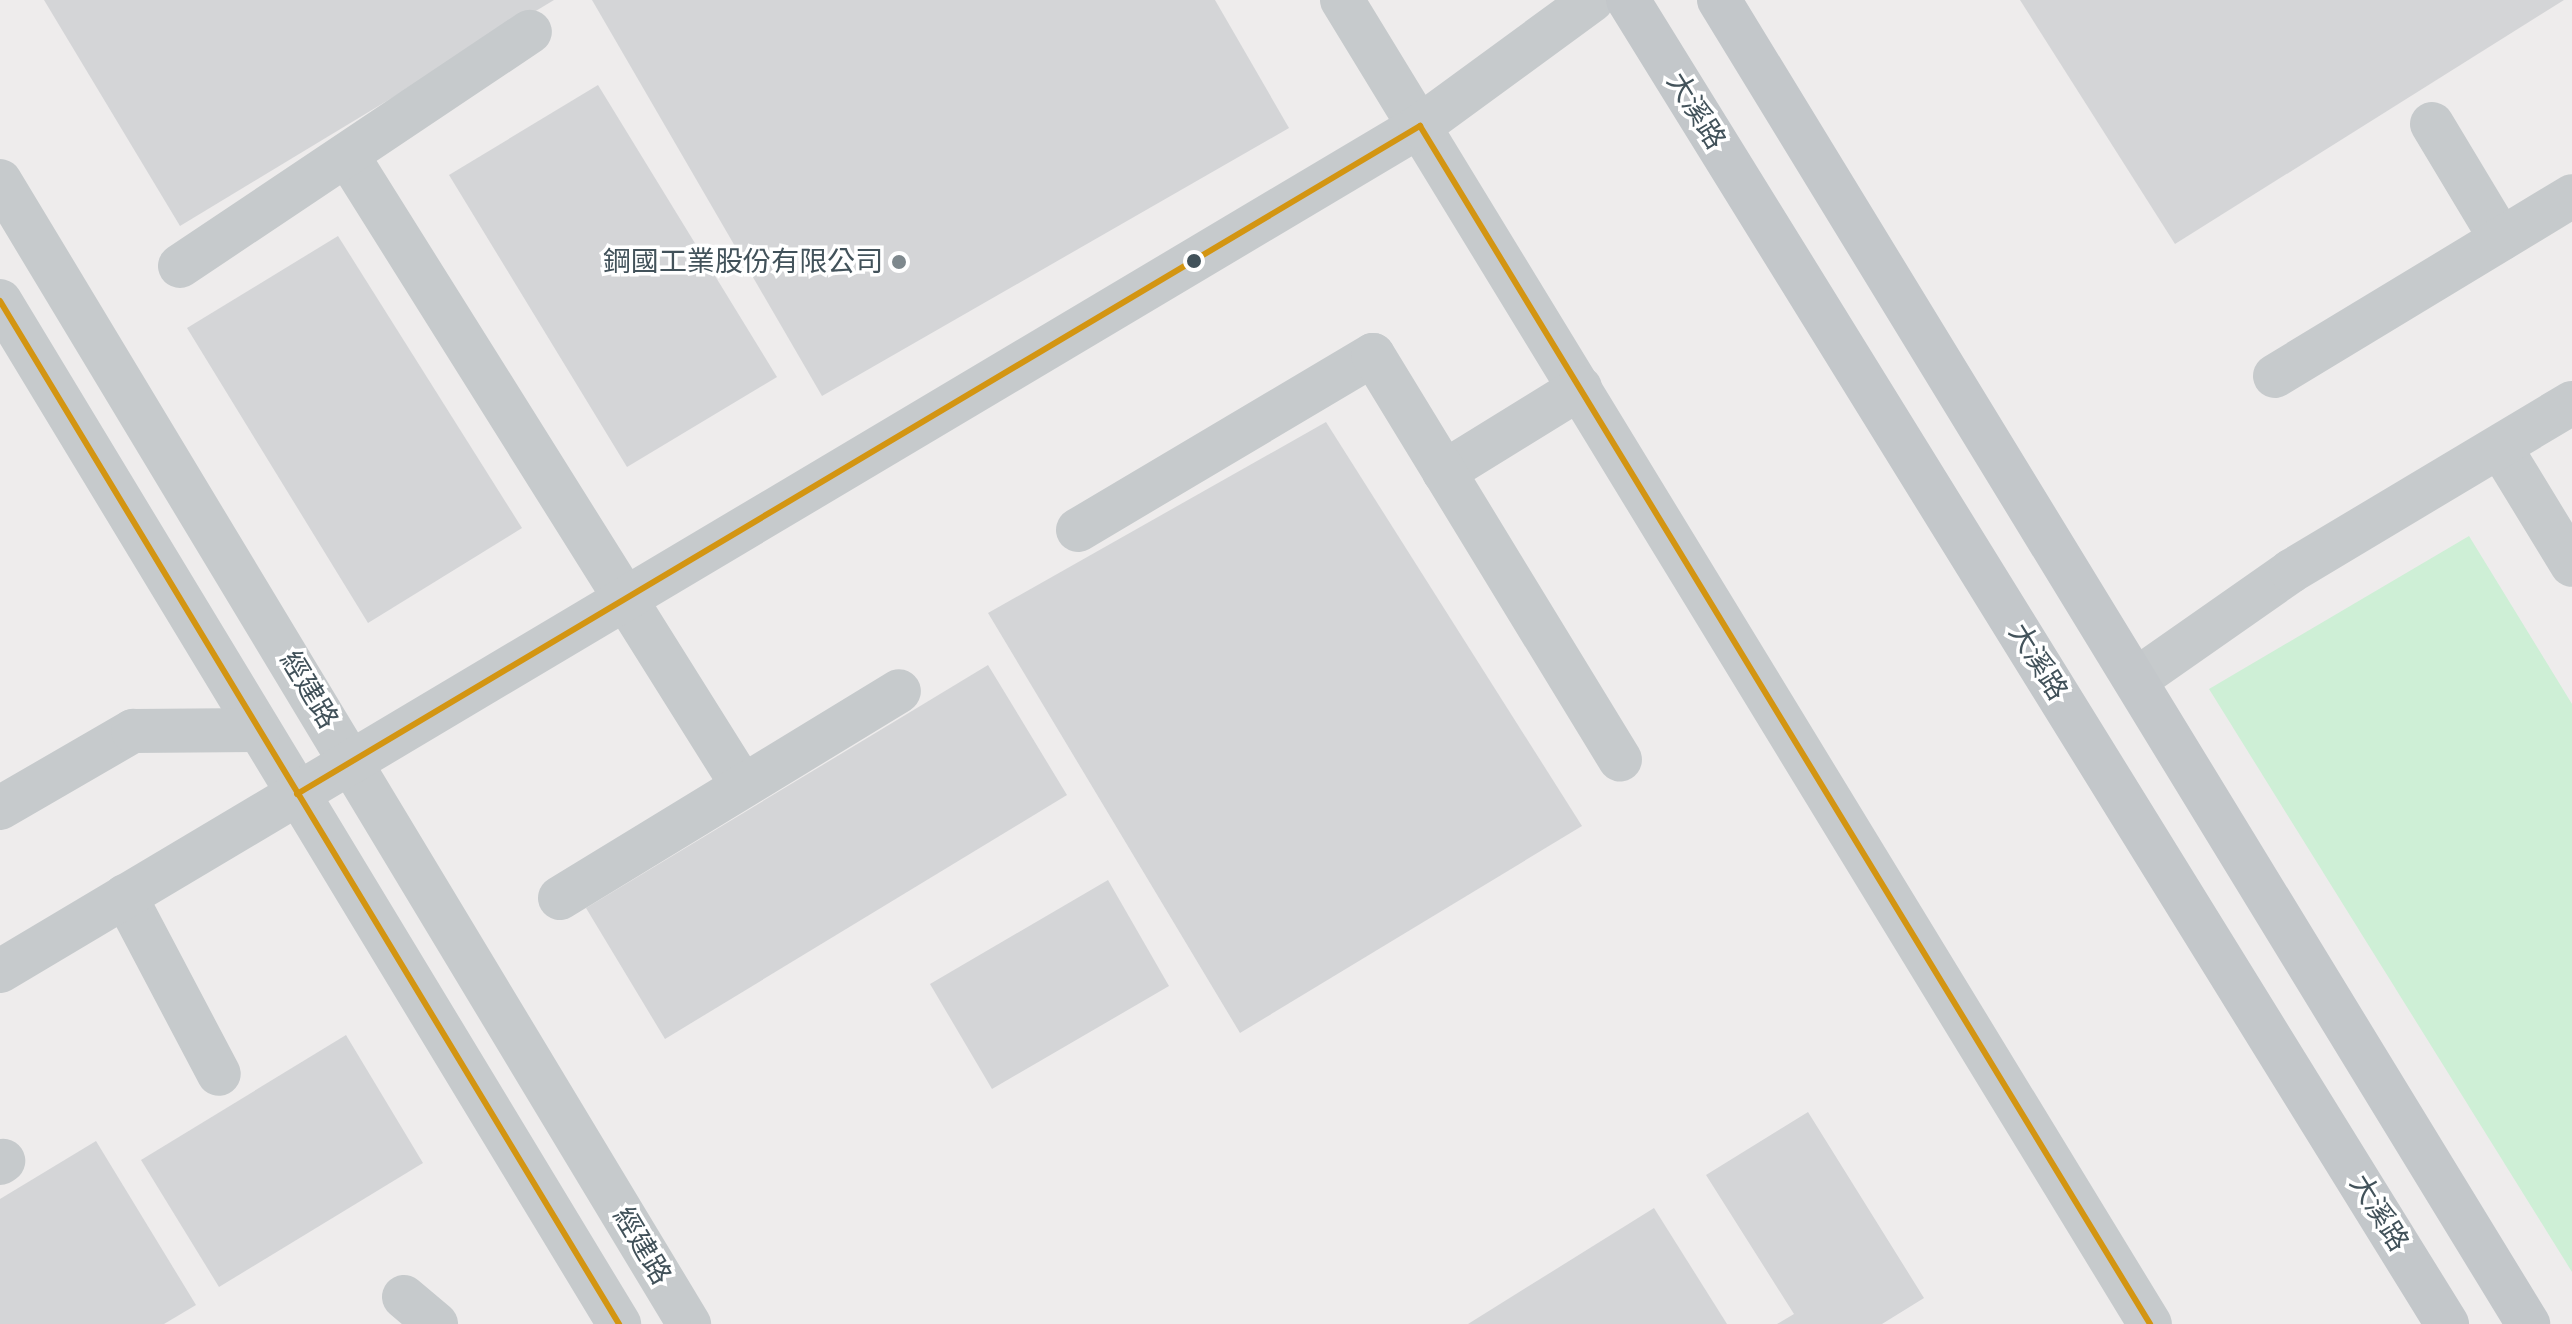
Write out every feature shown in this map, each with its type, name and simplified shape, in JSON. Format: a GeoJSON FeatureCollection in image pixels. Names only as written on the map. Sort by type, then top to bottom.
{"type":"FeatureCollection","features":[{"type":"Feature","properties":{"kind":"main road","name":"大溪路"},"geometry":{"type":"LineString","coordinates":[[1628,0],[2447,1324]]}},
{"type":"Feature","properties":{"kind":"main road"},"geometry":{"type":"LineString","coordinates":[[1719,0],[2137,679],[2528,1324]]}},
{"type":"Feature","properties":{"kind":"street"},"geometry":{"type":"LineString","coordinates":[[1342,0],[2150,1324]]}},
{"type":"Feature","properties":{"kind":"street"},"geometry":{"type":"LineString","coordinates":[[0,971],[626,594],[1420,126],[1592,0]]}},
{"type":"Feature","properties":{"kind":"street"},"geometry":{"type":"LineString","coordinates":[[180,266],[530,32]]}},
{"type":"Feature","properties":{"kind":"street"},"geometry":{"type":"LineString","coordinates":[[2432,124],[2501,239]]}},
{"type":"Feature","properties":{"kind":"street"},"geometry":{"type":"LineString","coordinates":[[347,155],[626,594],[742,785]]}},
{"type":"Feature","properties":{"kind":"street","name":"經建路"},"geometry":{"type":"LineString","coordinates":[[0,181],[689,1324]]}},
{"type":"Feature","properties":{"kind":"street"},"geometry":{"type":"LineString","coordinates":[[2275,376],[2572,196]]}},
{"type":"Feature","properties":{"kind":"street"},"geometry":{"type":"LineString","coordinates":[[0,301],[619,1324]]}},
{"type":"Feature","properties":{"kind":"street"},"geometry":{"type":"LineString","coordinates":[[1078,530],[1373,355],[1620,760]]}},
{"type":"Feature","properties":{"kind":"street"},"geometry":{"type":"LineString","coordinates":[[1444,472],[1580,388]]}},
{"type":"Feature","properties":{"kind":"street"},"geometry":{"type":"LineString","coordinates":[[2137,679],[2291,571],[2572,403]]}},
{"type":"Feature","properties":{"kind":"street"},"geometry":{"type":"LineString","coordinates":[[2500,447],[2572,565]]}},
{"type":"Feature","properties":{"kind":"street"},"geometry":{"type":"LineString","coordinates":[[560,898],[899,691]]}},
{"type":"Feature","properties":{"kind":"street"},"geometry":{"type":"LineString","coordinates":[[0,808],[133,731],[259,730]]}},
{"type":"Feature","properties":{"kind":"street"},"geometry":{"type":"LineString","coordinates":[[125,896],[219,1074]]}},
{"type":"Feature","properties":{"kind":"green space"},"geometry":{"type":"Polygon","coordinates":[[[2469,536],[2572,704],[2572,1272],[2209,689],[2469,536]]]}},
{"type":"Feature","properties":{"kind":"building"},"geometry":{"type":"Polygon","coordinates":[[[44,0],[554,0],[180,226],[44,0]]]}},
{"type":"Feature","properties":{"kind":"building","name":"鋼國工業股份有限公司"},"geometry":{"type":"Polygon","coordinates":[[[592,0],[1215,0],[1289,128],[822,396],[592,0]]]}},
{"type":"Feature","properties":{"kind":"building"},"geometry":{"type":"Polygon","coordinates":[[[2020,0],[2564,0],[2175,244],[2020,0]]]}},
{"type":"Feature","properties":{"kind":"building"},"geometry":{"type":"Polygon","coordinates":[[[598,85],[777,377],[627,467],[449,175],[598,85]]]}},
{"type":"Feature","properties":{"kind":"building"},"geometry":{"type":"Polygon","coordinates":[[[338,236],[522,528],[368,623],[187,328],[338,236]]]}},
{"type":"Feature","properties":{"kind":"building"},"geometry":{"type":"Polygon","coordinates":[[[1326,422],[1582,826],[1240,1033],[988,613],[1326,422]]]}},
{"type":"Feature","properties":{"kind":"building"},"geometry":{"type":"Polygon","coordinates":[[[988,665],[1067,795],[665,1039],[586,908],[988,665]]]}},
{"type":"Feature","properties":{"kind":"building"},"geometry":{"type":"Polygon","coordinates":[[[1108,880],[1169,986],[992,1089],[930,984],[1108,880]]]}},
{"type":"Feature","properties":{"kind":"building"},"geometry":{"type":"Polygon","coordinates":[[[346,1035],[423,1163],[219,1287],[141,1160],[346,1035]]]}},
{"type":"Feature","properties":{"kind":"building"},"geometry":{"type":"Polygon","coordinates":[[[1808,1112],[1924,1298],[1882,1324],[1777,1324],[1794,1314],[1706,1175],[1808,1112]]]}},
{"type":"Feature","properties":{"kind":"building"},"geometry":{"type":"Polygon","coordinates":[[[96,1141],[196,1305],[164,1324],[0,1324],[0,1199],[96,1141]]]}},
{"type":"Feature","properties":{"kind":"building"},"geometry":{"type":"Polygon","coordinates":[[[1654,1208],[1727,1324],[1468,1324],[1654,1208]]]}},
{"type":"Feature","properties":{"kind":"transit line"},"geometry":{"type":"LineString","coordinates":[[1420,126],[2150,1324]]}},
{"type":"Feature","properties":{"kind":"transit line"},"geometry":{"type":"LineString","coordinates":[[297,794],[1420,126]]}},
{"type":"Feature","properties":{"kind":"transit line"},"geometry":{"type":"LineString","coordinates":[[0,301],[619,1324]]}},
{"type":"Feature","properties":{"kind":"place","name":"鋼國工業股份有限公司"},"geometry":{"type":"Point","coordinates":[899,262]}}]}
